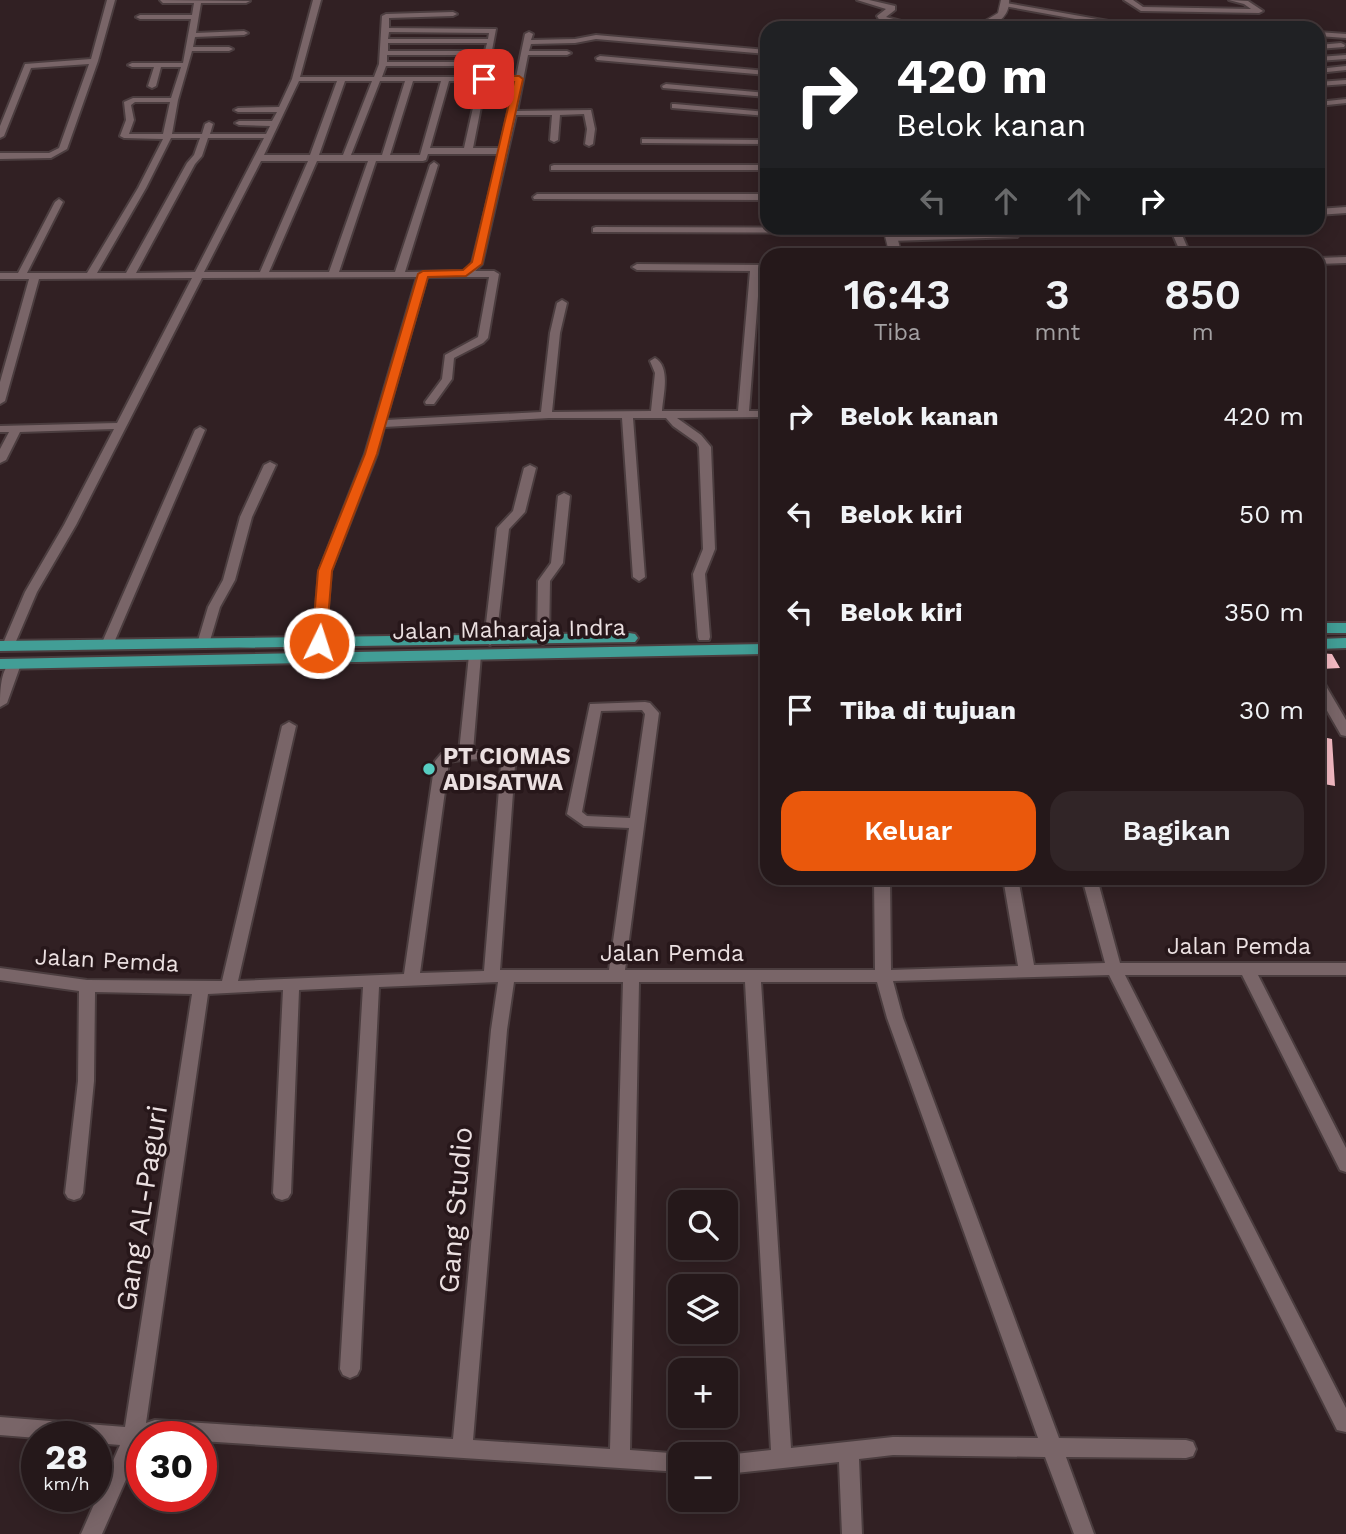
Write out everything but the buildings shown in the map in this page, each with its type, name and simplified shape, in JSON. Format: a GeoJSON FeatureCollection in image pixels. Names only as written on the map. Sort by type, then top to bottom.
{"type":"FeatureCollection","features":[{"type":"Feature","properties":{"kind":"highway"},"geometry":{"type":"LineString","coordinates":[[1325,628],[1346,628]]}},
{"type":"Feature","properties":{"kind":"highway","name":"Jalan Maharaja Indra"},"geometry":{"type":"LineString","coordinates":[[4,646],[760,636]]}},
{"type":"Feature","properties":{"kind":"highway"},"geometry":{"type":"LineString","coordinates":[[1325,644],[1346,643]]}},
{"type":"Feature","properties":{"kind":"highway","name":"Jalan Maharaja Indra"},"geometry":{"type":"LineString","coordinates":[[7,664],[760,649]]}},
{"type":"Feature","properties":{"kind":"street"},"geometry":{"type":"LineString","coordinates":[[0,156],[51,155],[61,151],[94,61],[111,0]]}},
{"type":"Feature","properties":{"kind":"street"},"geometry":{"type":"LineString","coordinates":[[90,276],[142,188],[167,136],[174,100],[186,65],[198,0]]}},
{"type":"Feature","properties":{"kind":"street"},"geometry":{"type":"LineString","coordinates":[[4,646],[259,158],[296,79],[317,0]]}},
{"type":"Feature","properties":{"kind":"street"},"geometry":{"type":"LineString","coordinates":[[861,0],[892,8],[881,16],[892,21]]}},
{"type":"Feature","properties":{"kind":"street"},"geometry":{"type":"LineString","coordinates":[[1128,0],[1141,9],[1259,11],[1246,2],[1233,0]]}},
{"type":"Feature","properties":{"kind":"street"},"geometry":{"type":"LineString","coordinates":[[163,1],[246,1]]}},
{"type":"Feature","properties":{"kind":"street"},"geometry":{"type":"LineString","coordinates":[[992,21],[1003,15],[1006,3],[1100,21]]}},
{"type":"Feature","properties":{"kind":"street"},"geometry":{"type":"LineString","coordinates":[[346,158],[383,64],[386,16],[453,14]]}},
{"type":"Feature","properties":{"kind":"street"},"geometry":{"type":"LineString","coordinates":[[140,17],[193,17]]}},
{"type":"Feature","properties":{"kind":"street"},"geometry":{"type":"LineString","coordinates":[[384,30],[494,32],[468,151]]}},
{"type":"Feature","properties":{"kind":"street"},"geometry":{"type":"LineString","coordinates":[[190,35],[244,33]]}},
{"type":"Feature","properties":{"kind":"street"},"geometry":{"type":"LineString","coordinates":[[1325,35],[1346,36]]}},
{"type":"Feature","properties":{"kind":"street"},"geometry":{"type":"LineString","coordinates":[[469,272],[477,264],[528,38],[575,41],[596,37],[760,51]]}},
{"type":"Feature","properties":{"kind":"street"},"geometry":{"type":"LineString","coordinates":[[1333,37],[1343,48]]}},
{"type":"Feature","properties":{"kind":"street"},"geometry":{"type":"LineString","coordinates":[[384,41],[491,41]]}},
{"type":"Feature","properties":{"kind":"street"},"geometry":{"type":"LineString","coordinates":[[1325,47],[1343,48]]}},
{"type":"Feature","properties":{"kind":"street"},"geometry":{"type":"LineString","coordinates":[[189,49],[229,48]]}},
{"type":"Feature","properties":{"kind":"street"},"geometry":{"type":"LineString","coordinates":[[526,52],[567,52]]}},
{"type":"Feature","properties":{"kind":"street"},"geometry":{"type":"LineString","coordinates":[[384,53],[488,53]]}},
{"type":"Feature","properties":{"kind":"street"},"geometry":{"type":"LineString","coordinates":[[1325,58],[1346,57]]}},
{"type":"Feature","properties":{"kind":"street"},"geometry":{"type":"LineString","coordinates":[[600,58],[760,72]]}},
{"type":"Feature","properties":{"kind":"street"},"geometry":{"type":"LineString","coordinates":[[0,136],[28,66],[94,61]]}},
{"type":"Feature","properties":{"kind":"street"},"geometry":{"type":"LineString","coordinates":[[383,64],[485,64]]}},
{"type":"Feature","properties":{"kind":"street"},"geometry":{"type":"LineString","coordinates":[[132,65],[186,65]]}},
{"type":"Feature","properties":{"kind":"street"},"geometry":{"type":"LineString","coordinates":[[152,86],[158,65]]}},
{"type":"Feature","properties":{"kind":"street"},"geometry":{"type":"LineString","coordinates":[[1325,70],[1346,68]]}},
{"type":"Feature","properties":{"kind":"street"},"geometry":{"type":"LineString","coordinates":[[385,158],[410,78]]}},
{"type":"Feature","properties":{"kind":"street"},"geometry":{"type":"LineString","coordinates":[[259,158],[423,158],[446,78]]}},
{"type":"Feature","properties":{"kind":"street"},"geometry":{"type":"LineString","coordinates":[[296,79],[519,79]]}},
{"type":"Feature","properties":{"kind":"street"},"geometry":{"type":"LineString","coordinates":[[262,275],[313,159],[342,79]]}},
{"type":"Feature","properties":{"kind":"street"},"geometry":{"type":"LineString","coordinates":[[1325,84],[1346,82]]}},
{"type":"Feature","properties":{"kind":"street"},"geometry":{"type":"LineString","coordinates":[[666,86],[760,94]]}},
{"type":"Feature","properties":{"kind":"street"},"geometry":{"type":"LineString","coordinates":[[174,100],[133,100],[127,104],[130,120],[124,136],[269,136]]}},
{"type":"Feature","properties":{"kind":"street"},"geometry":{"type":"LineString","coordinates":[[1325,103],[1346,101]]}},
{"type":"Feature","properties":{"kind":"street"},"geometry":{"type":"LineString","coordinates":[[751,113],[760,102]]}},
{"type":"Feature","properties":{"kind":"street"},"geometry":{"type":"LineString","coordinates":[[675,106],[760,114]]}},
{"type":"Feature","properties":{"kind":"street"},"geometry":{"type":"LineString","coordinates":[[238,110],[281,110]]}},
{"type":"Feature","properties":{"kind":"street"},"geometry":{"type":"LineString","coordinates":[[554,140],[556,112]]}},
{"type":"Feature","properties":{"kind":"street"},"geometry":{"type":"LineString","coordinates":[[511,114],[590,113],[589,144]]}},
{"type":"Feature","properties":{"kind":"street"},"geometry":{"type":"LineString","coordinates":[[239,123],[275,124]]}},
{"type":"Feature","properties":{"kind":"street"},"geometry":{"type":"LineString","coordinates":[[129,276],[191,163],[198,156],[209,124]]}},
{"type":"Feature","properties":{"kind":"street"},"geometry":{"type":"LineString","coordinates":[[645,141],[760,142]]}},
{"type":"Feature","properties":{"kind":"street"},"geometry":{"type":"LineString","coordinates":[[426,151],[504,151]]}},
{"type":"Feature","properties":{"kind":"street"},"geometry":{"type":"LineString","coordinates":[[333,275],[373,158]]}},
{"type":"Feature","properties":{"kind":"street"},"geometry":{"type":"LineString","coordinates":[[398,275],[434,165]]}},
{"type":"Feature","properties":{"kind":"street"},"geometry":{"type":"LineString","coordinates":[[554,168],[760,168]]}},
{"type":"Feature","properties":{"kind":"street"},"geometry":{"type":"LineString","coordinates":[[537,197],[760,197]]}},
{"type":"Feature","properties":{"kind":"street"},"geometry":{"type":"LineString","coordinates":[[21,276],[59,202]]}},
{"type":"Feature","properties":{"kind":"street"},"geometry":{"type":"LineString","coordinates":[[1325,212],[1346,210]]}},
{"type":"Feature","properties":{"kind":"street"},"geometry":{"type":"LineString","coordinates":[[596,230],[760,231]]}},
{"type":"Feature","properties":{"kind":"street"},"geometry":{"type":"LineString","coordinates":[[1325,261],[1346,260]]}},
{"type":"Feature","properties":{"kind":"street"},"geometry":{"type":"LineString","coordinates":[[637,267],[760,268]]}},
{"type":"Feature","properties":{"kind":"street"},"geometry":{"type":"LineString","coordinates":[[0,276],[398,275],[469,272],[495,275],[484,338],[456,349],[449,357],[447,379],[430,402]]}},
{"type":"Feature","properties":{"kind":"street"},"geometry":{"type":"LineString","coordinates":[[319,643],[325,571],[361,483],[423,274]]}},
{"type":"Feature","properties":{"kind":"street"},"geometry":{"type":"LineString","coordinates":[[0,401],[35,276]]}},
{"type":"Feature","properties":{"kind":"street"},"geometry":{"type":"LineString","coordinates":[[743,415],[760,276]]}},
{"type":"Feature","properties":{"kind":"street"},"geometry":{"type":"LineString","coordinates":[[549,415],[546,411],[555,333],[562,303]]}},
{"type":"Feature","properties":{"kind":"street"},"geometry":{"type":"LineString","coordinates":[[655,361],[660,373],[662,414],[699,438],[705,447],[709,549],[699,574],[704,637]]}},
{"type":"Feature","properties":{"kind":"street"},"geometry":{"type":"LineString","coordinates":[[627,414],[639,577]]}},
{"type":"Feature","properties":{"kind":"street"},"geometry":{"type":"LineString","coordinates":[[378,424],[549,415],[760,414]]}},
{"type":"Feature","properties":{"kind":"street"},"geometry":{"type":"LineString","coordinates":[[0,429],[120,426]]}},
{"type":"Feature","properties":{"kind":"street"},"geometry":{"type":"LineString","coordinates":[[0,460],[16,429]]}},
{"type":"Feature","properties":{"kind":"street"},"geometry":{"type":"LineString","coordinates":[[107,645],[200,430]]}},
{"type":"Feature","properties":{"kind":"street"},"geometry":{"type":"LineString","coordinates":[[203,644],[214,607],[229,580],[246,517],[270,465]]}},
{"type":"Feature","properties":{"kind":"street"},"geometry":{"type":"LineString","coordinates":[[491,641],[503,527],[519,512],[530,468]]}},
{"type":"Feature","properties":{"kind":"street"},"geometry":{"type":"LineString","coordinates":[[543,640],[544,581],[545,576],[557,563],[564,496]]}},
{"type":"Feature","properties":{"kind":"street"},"geometry":{"type":"LineString","coordinates":[[411,979],[442,761],[446,757],[466,756],[475,655]]}},
{"type":"Feature","properties":{"kind":"street"},"geometry":{"type":"LineString","coordinates":[[0,703],[7,664]]}},
{"type":"Feature","properties":{"kind":"street"},"geometry":{"type":"LineString","coordinates":[[1325,696],[1346,732]]}},
{"type":"Feature","properties":{"kind":"street"},"geometry":{"type":"LineString","coordinates":[[620,1460],[623,976],[637,823],[652,713],[645,706],[597,706],[592,710],[574,814],[584,821],[637,823]]}},
{"type":"Feature","properties":{"kind":"street"},"geometry":{"type":"LineString","coordinates":[[229,987],[289,726]]}},
{"type":"Feature","properties":{"kind":"street","name":"Gang Studio"},"geometry":{"type":"LineString","coordinates":[[462,1449],[499,1031],[509,765],[506,759],[498,757],[466,756]]}},
{"type":"Feature","properties":{"kind":"street"},"geometry":{"type":"LineString","coordinates":[[883,885],[883,976],[985,1267],[1084,1534]]}},
{"type":"Feature","properties":{"kind":"street"},"geometry":{"type":"LineString","coordinates":[[1011,885],[1027,971]]}},
{"type":"Feature","properties":{"kind":"street"},"geometry":{"type":"LineString","coordinates":[[1091,885],[1114,969],[1344,1424]]}},
{"type":"Feature","properties":{"kind":"street","name":"Jalan Pemda"},"geometry":{"type":"LineString","coordinates":[[0,974],[87,986],[201,988],[499,976],[883,976],[1114,969],[1346,969]]}},
{"type":"Feature","properties":{"kind":"street"},"geometry":{"type":"LineString","coordinates":[[1247,969],[1346,1165]]}},
{"type":"Feature","properties":{"kind":"street"},"geometry":{"type":"LineString","coordinates":[[753,976],[782,1459]]}},
{"type":"Feature","properties":{"kind":"street"},"geometry":{"type":"LineString","coordinates":[[350,1369],[371,983]]}},
{"type":"Feature","properties":{"kind":"street"},"geometry":{"type":"LineString","coordinates":[[282,1194],[291,985]]}},
{"type":"Feature","properties":{"kind":"street"},"geometry":{"type":"LineString","coordinates":[[74,1193],[86,1081],[87,986]]}},
{"type":"Feature","properties":{"kind":"street","name":"Gang AL-Paguri"},"geometry":{"type":"LineString","coordinates":[[136,1421],[201,988]]}},
{"type":"Feature","properties":{"kind":"street"},"geometry":{"type":"LineString","coordinates":[[0,1426],[126,1436]]}},
{"type":"Feature","properties":{"kind":"street"},"geometry":{"type":"LineString","coordinates":[[217,1432],[668,1462]]}},
{"type":"Feature","properties":{"kind":"street"},"geometry":{"type":"LineString","coordinates":[[738,1464],[893,1446],[1186,1449]]}},
{"type":"Feature","properties":{"kind":"street"},"geometry":{"type":"LineString","coordinates":[[849,1452],[852,1534]]}},
{"type":"Feature","properties":{"kind":"street","name":"Gang AL-Paguri"},"geometry":{"type":"LineString","coordinates":[[91,1534],[126,1455]]}},
{"type":"Feature","properties":{"kind":"place","name":"PT CIOMAS ADISATWA"},"geometry":{"type":"Point","coordinates":[429,769]}},
{"type":"Feature","properties":{"kind":"route"},"geometry":{"type":"LineString","coordinates":[[319,643],[325,571],[371,454],[423,274],[461,274],[469,272],[477,264],[519,79],[484,79]]}}]}
